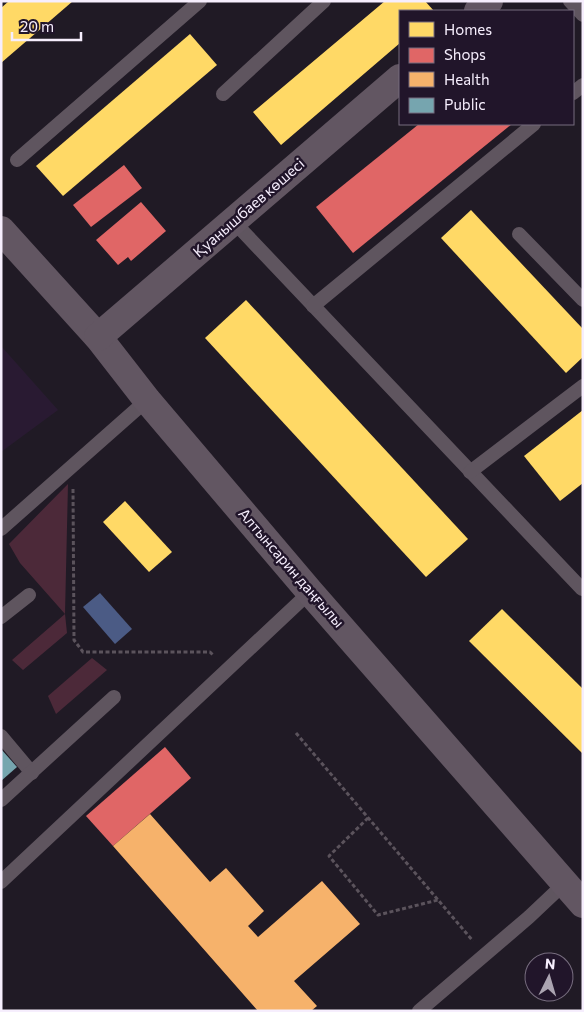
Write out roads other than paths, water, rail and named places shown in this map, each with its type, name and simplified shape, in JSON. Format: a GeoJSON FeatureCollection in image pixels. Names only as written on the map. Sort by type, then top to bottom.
{"type":"FeatureCollection","features":[{"type":"Feature","properties":{"kind":"main road"},"geometry":{"type":"LineString","coordinates":[[479,10],[489,1]]}},
{"type":"Feature","properties":{"kind":"main road","name":"Қуанышбаев көшесі"},"geometry":{"type":"LineString","coordinates":[[98,337],[399,79]]}},
{"type":"Feature","properties":{"kind":"main road","name":"Алтынсарин даңғылы"},"geometry":{"type":"LineString","coordinates":[[1,230],[98,337],[147,400],[310,592],[583,904]]}},
{"type":"Feature","properties":{"kind":"lane"},"geometry":{"type":"LineString","coordinates":[[17,160],[200,1]]}},
{"type":"Feature","properties":{"kind":"lane"},"geometry":{"type":"LineString","coordinates":[[223,94],[324,1]]}},
{"type":"Feature","properties":{"kind":"lane"},"geometry":{"type":"LineString","coordinates":[[570,1],[583,16]]}},
{"type":"Feature","properties":{"kind":"lane"},"geometry":{"type":"LineString","coordinates":[[313,306],[533,125]]}},
{"type":"Feature","properties":{"kind":"lane"},"geometry":{"type":"LineString","coordinates":[[233,221],[583,589]]}},
{"type":"Feature","properties":{"kind":"lane"},"geometry":{"type":"LineString","coordinates":[[519,234],[583,300]]}},
{"type":"Feature","properties":{"kind":"lane"},"geometry":{"type":"LineString","coordinates":[[470,472],[583,386]]}},
{"type":"Feature","properties":{"kind":"lane"},"geometry":{"type":"LineString","coordinates":[[1,529],[147,400]]}},
{"type":"Feature","properties":{"kind":"lane"},"geometry":{"type":"LineString","coordinates":[[1,882],[310,592]]}},
{"type":"Feature","properties":{"kind":"lane"},"geometry":{"type":"LineString","coordinates":[[1,617],[29,595]]}},
{"type":"Feature","properties":{"kind":"lane"},"geometry":{"type":"LineString","coordinates":[[1,800],[114,698]]}},
{"type":"Feature","properties":{"kind":"lane"},"geometry":{"type":"LineString","coordinates":[[1,736],[32,773]]}},
{"type":"Feature","properties":{"kind":"lane"},"geometry":{"type":"LineString","coordinates":[[419,1011],[565,883]]}},
{"type":"Feature","properties":{"kind":"water"},"geometry":{"type":"Polygon","coordinates":[[[100,593],[132,629],[115,644],[83,607],[100,593]]]}}]}
